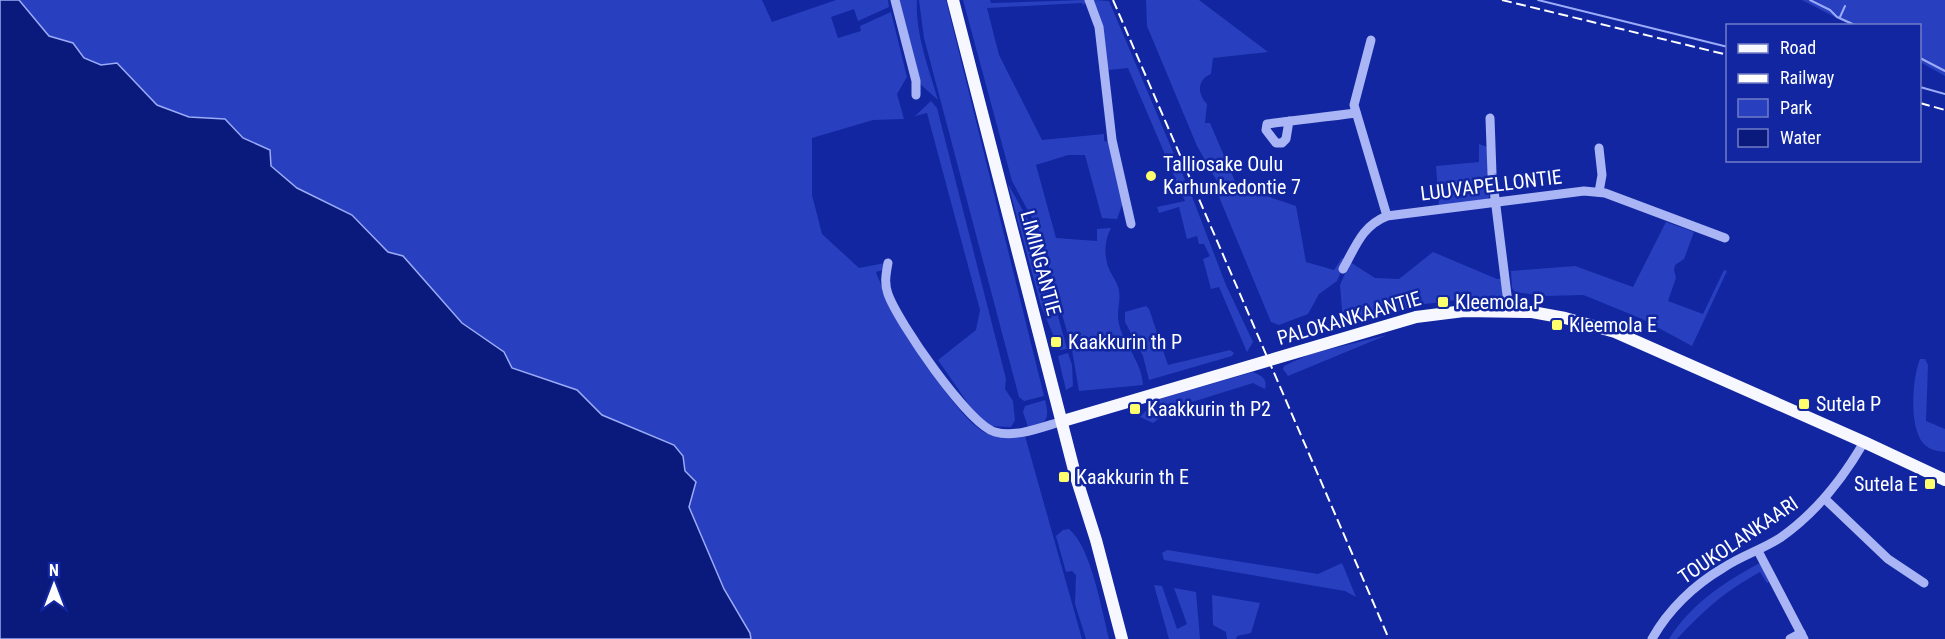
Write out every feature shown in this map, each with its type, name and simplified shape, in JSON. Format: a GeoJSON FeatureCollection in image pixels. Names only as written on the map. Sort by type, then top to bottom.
{"type":"FeatureCollection","features":[{"type":"Feature","properties":{"kind":"main road","name":"LIMINGANTIE"},"geometry":{"type":"LineString","coordinates":[[952,0],[1075,474],[1122,639]]}},
{"type":"Feature","properties":{"kind":"main road","name":"PALOKANKAANTIE"},"geometry":{"type":"LineString","coordinates":[[1063,421],[1389,324],[1440,313],[1509,311],[1564,318],[1615,332],[1945,480]]}},
{"type":"Feature","properties":{"kind":"street"},"geometry":{"type":"LineString","coordinates":[[895,0],[916,81],[916,95]]}},
{"type":"Feature","properties":{"kind":"street"},"geometry":{"type":"LineString","coordinates":[[1089,0],[1099,27],[1114,149],[1131,224]]}},
{"type":"Feature","properties":{"kind":"street"},"geometry":{"type":"LineString","coordinates":[[1343,269],[1366,229],[1372,222],[1387,216],[1354,105],[1371,40]]}},
{"type":"Feature","properties":{"kind":"street"},"geometry":{"type":"LineString","coordinates":[[1289,121],[1356,113]]}},
{"type":"Feature","properties":{"kind":"street"},"geometry":{"type":"LineString","coordinates":[[1490,118],[1496,202],[1509,311]]}},
{"type":"Feature","properties":{"kind":"street"},"geometry":{"type":"LineString","coordinates":[[1599,148],[1602,175],[1599,192]]}},
{"type":"Feature","properties":{"kind":"street","name":"LUUVAPELLONTIE"},"geometry":{"type":"LineString","coordinates":[[1387,216],[1584,191],[1599,192],[1725,238]]}},
{"type":"Feature","properties":{"kind":"street"},"geometry":{"type":"LineString","coordinates":[[888,262],[885,279],[897,314],[941,378],[979,423],[1000,433],[1026,431],[1063,421]]}},
{"type":"Feature","properties":{"kind":"street","name":"TOUKOLANKAARI"},"geometry":{"type":"LineString","coordinates":[[1652,639],[1678,604],[1702,582],[1724,567],[1758,551],[1806,518],[1825,499],[1847,471],[1864,442]]}},
{"type":"Feature","properties":{"kind":"street"},"geometry":{"type":"LineString","coordinates":[[1825,499],[1888,559],[1924,583]]}},
{"type":"Feature","properties":{"kind":"street"},"geometry":{"type":"LineString","coordinates":[[1758,551],[1803,636],[1790,639]]}},
{"type":"Feature","properties":{"kind":"green space"},"geometry":{"type":"Polygon","coordinates":[[[19,0],[762,0],[772,22],[836,0],[888,0],[889,7],[858,21],[854,9],[831,17],[838,38],[861,31],[860,26],[891,12],[907,77],[897,94],[904,119],[873,120],[812,138],[812,195],[822,234],[859,268],[885,263],[883,270],[876,272],[893,309],[939,383],[971,421],[988,434],[1025,436],[1082,639],[751,639],[750,633],[724,589],[689,507],[696,482],[685,471],[683,456],[674,445],[602,415],[577,390],[512,368],[504,352],[462,323],[403,256],[388,252],[352,215],[297,188],[271,166],[270,150],[243,138],[225,119],[189,117],[157,105],[117,63],[101,65],[84,58],[73,43],[49,36],[19,0]]]}},
{"type":"Feature","properties":{"kind":"green space"},"geometry":{"type":"Polygon","coordinates":[[[897,0],[917,0],[920,38],[938,100],[919,83],[897,0]]]}},
{"type":"Feature","properties":{"kind":"green space"},"geometry":{"type":"Polygon","coordinates":[[[919,0],[946,0],[1044,396],[1024,401],[1019,397],[924,38],[919,0]]]}},
{"type":"Feature","properties":{"kind":"green space"},"geometry":{"type":"Polygon","coordinates":[[[963,0],[990,0],[991,3],[1085,0],[1086,3],[1083,5],[1082,3],[987,8],[999,55],[1042,140],[1104,134],[1104,141],[1108,142],[1123,202],[1117,219],[1102,218],[1085,155],[1068,155],[1036,165],[1056,238],[1097,241],[1097,229],[1111,228],[1106,243],[1106,254],[1107,264],[1119,291],[1119,324],[1140,369],[1143,385],[1079,391],[1072,350],[1039,231],[1012,181],[963,0]]]}},
{"type":"Feature","properties":{"kind":"green space"},"geometry":{"type":"Polygon","coordinates":[[[1093,0],[1109,1],[1191,194],[1226,285],[1253,342],[1247,352],[1219,287],[1211,289],[1203,259],[1210,256],[1204,244],[1199,244],[1197,236],[1187,239],[1179,207],[1159,213],[1157,207],[1185,201],[1128,68],[1108,70],[1093,0]]]}},
{"type":"Feature","properties":{"kind":"green space"},"geometry":{"type":"Polygon","coordinates":[[[1146,0],[1199,0],[1268,52],[1213,58],[1211,74],[1203,79],[1200,91],[1207,104],[1205,123],[1210,123],[1237,186],[1296,206],[1306,262],[1334,270],[1342,258],[1346,260],[1337,281],[1319,294],[1308,314],[1279,325],[1271,322],[1217,192],[1229,194],[1222,190],[1197,146],[1147,26],[1146,0]]]}},
{"type":"Feature","properties":{"kind":"green space"},"geometry":{"type":"Polygon","coordinates":[[[1802,0],[1945,0],[1945,76],[1921,63],[1921,24],[1848,24],[1802,0]]]}},
{"type":"Feature","properties":{"kind":"green space"},"geometry":{"type":"Polygon","coordinates":[[[931,101],[937,108],[1006,379],[1005,389],[1013,401],[1015,420],[1011,427],[989,426],[976,415],[938,360],[976,330],[980,310],[927,113],[915,116],[931,101]]]}},
{"type":"Feature","properties":{"kind":"green space"},"geometry":{"type":"Polygon","coordinates":[[[1479,144],[1487,147],[1489,197],[1439,206],[1436,166],[1479,162],[1479,144]]]}},
{"type":"Feature","properties":{"kind":"green space"},"geometry":{"type":"Polygon","coordinates":[[[1008,184],[1035,232],[1067,349],[1060,350],[1057,337],[1054,337],[1041,306],[1008,184]]]}},
{"type":"Feature","properties":{"kind":"green space"},"geometry":{"type":"Polygon","coordinates":[[[1666,222],[1694,232],[1684,259],[1675,265],[1676,278],[1668,301],[1703,314],[1724,270],[1727,271],[1692,346],[1642,319],[1583,295],[1545,296],[1515,292],[1512,288],[1511,271],[1575,266],[1633,287],[1666,222]]]}},
{"type":"Feature","properties":{"kind":"green space"},"geometry":{"type":"Polygon","coordinates":[[[1433,252],[1501,279],[1503,297],[1425,304],[1348,324],[1343,322],[1340,285],[1350,262],[1375,278],[1399,279],[1433,252]]]}},
{"type":"Feature","properties":{"kind":"green space"},"geometry":{"type":"Polygon","coordinates":[[[1146,306],[1168,365],[1230,350],[1234,353],[1232,356],[1149,380],[1143,356],[1125,322],[1125,312],[1146,306]]]}},
{"type":"Feature","properties":{"kind":"green space"},"geometry":{"type":"Polygon","coordinates":[[[1387,335],[1288,376],[1283,369],[1284,366],[1310,354],[1387,335]]]}},
{"type":"Feature","properties":{"kind":"green space"},"geometry":{"type":"Polygon","coordinates":[[[1068,353],[1072,365],[1073,386],[1066,390],[1058,356],[1068,353]]]}},
{"type":"Feature","properties":{"kind":"green space"},"geometry":{"type":"Polygon","coordinates":[[[1920,359],[1925,359],[1928,365],[1926,421],[1945,429],[1945,452],[1933,450],[1925,445],[1916,426],[1913,402],[1915,378],[1920,359]]]}},
{"type":"Feature","properties":{"kind":"green space"},"geometry":{"type":"Polygon","coordinates":[[[1253,372],[1265,380],[1265,389],[1253,383],[1173,408],[1153,423],[1140,417],[1156,400],[1253,372]]]}},
{"type":"Feature","properties":{"kind":"green space"},"geometry":{"type":"Polygon","coordinates":[[[1045,400],[1047,416],[1045,420],[1028,427],[1023,412],[1025,406],[1045,400]]]}},
{"type":"Feature","properties":{"kind":"green space"},"geometry":{"type":"Polygon","coordinates":[[[1069,529],[1084,550],[1109,639],[1086,639],[1075,604],[1076,575],[1072,571],[1066,572],[1056,536],[1063,530],[1069,529]]]}},
{"type":"Feature","properties":{"kind":"green space"},"geometry":{"type":"Polygon","coordinates":[[[1167,550],[1318,574],[1342,563],[1356,597],[1345,591],[1164,560],[1162,553],[1167,550]]]}},
{"type":"Feature","properties":{"kind":"green space"},"geometry":{"type":"Polygon","coordinates":[[[1760,563],[1769,582],[1767,583],[1760,572],[1715,602],[1677,639],[1669,639],[1687,615],[1709,595],[1760,563]]]}},
{"type":"Feature","properties":{"kind":"green space"},"geometry":{"type":"Polygon","coordinates":[[[1154,585],[1162,586],[1177,629],[1187,624],[1174,588],[1196,592],[1200,639],[1169,639],[1154,585]]]}},
{"type":"Feature","properties":{"kind":"green space"},"geometry":{"type":"Polygon","coordinates":[[[1212,595],[1260,603],[1251,633],[1237,636],[1236,639],[1227,639],[1226,632],[1213,625],[1212,595]]]}},
{"type":"Feature","properties":{"kind":"water"},"geometry":{"type":"Polygon","coordinates":[[[0,0],[19,0],[49,36],[73,43],[84,58],[101,65],[117,63],[157,105],[189,117],[225,119],[243,138],[270,150],[271,166],[297,188],[352,215],[388,252],[403,256],[462,323],[504,352],[512,368],[577,390],[602,415],[674,445],[683,456],[685,471],[696,482],[689,507],[724,589],[750,633],[751,639],[0,639],[0,0]]]}},
{"type":"Feature","properties":{"kind":"waterway"},"geometry":{"type":"LineString","coordinates":[[1538,0],[1726,47]]}},
{"type":"Feature","properties":{"kind":"waterway"},"geometry":{"type":"LineString","coordinates":[[1810,0],[1853,24]]}},
{"type":"Feature","properties":{"kind":"waterway"},"geometry":{"type":"LineString","coordinates":[[1840,17],[1845,6]]}},
{"type":"Feature","properties":{"kind":"waterway"},"geometry":{"type":"LineString","coordinates":[[1921,59],[1945,71]]}},
{"type":"Feature","properties":{"kind":"waterway"},"geometry":{"type":"LineString","coordinates":[[1921,87],[1945,94]]}},
{"type":"Feature","properties":{"kind":"railway"},"geometry":{"type":"LineString","coordinates":[[1113,0],[1389,639]]}},
{"type":"Feature","properties":{"kind":"railway"},"geometry":{"type":"LineString","coordinates":[[1502,0],[1726,55]]}},
{"type":"Feature","properties":{"kind":"railway"},"geometry":{"type":"LineString","coordinates":[[1921,103],[1945,110]]}},
{"type":"Feature","properties":{"kind":"place","name":"Talliosake Oulu Karhunkedontie 7"},"geometry":{"type":"Point","coordinates":[1151,176]}},
{"type":"Feature","properties":{"kind":"place","name":"Kleemola P"},"geometry":{"type":"Point","coordinates":[1443,302]}},
{"type":"Feature","properties":{"kind":"place","name":"Kleemola E"},"geometry":{"type":"Point","coordinates":[1557,325]}},
{"type":"Feature","properties":{"kind":"place","name":"Kaakkurin th P"},"geometry":{"type":"Point","coordinates":[1056,342]}},
{"type":"Feature","properties":{"kind":"place","name":"Sutela P"},"geometry":{"type":"Point","coordinates":[1804,404]}},
{"type":"Feature","properties":{"kind":"place","name":"Kaakkurin th P2"},"geometry":{"type":"Point","coordinates":[1135,409]}},
{"type":"Feature","properties":{"kind":"place","name":"Kaakkurin th E"},"geometry":{"type":"Point","coordinates":[1064,477]}},
{"type":"Feature","properties":{"kind":"place","name":"Sutela E"},"geometry":{"type":"Point","coordinates":[1930,484]}}]}
